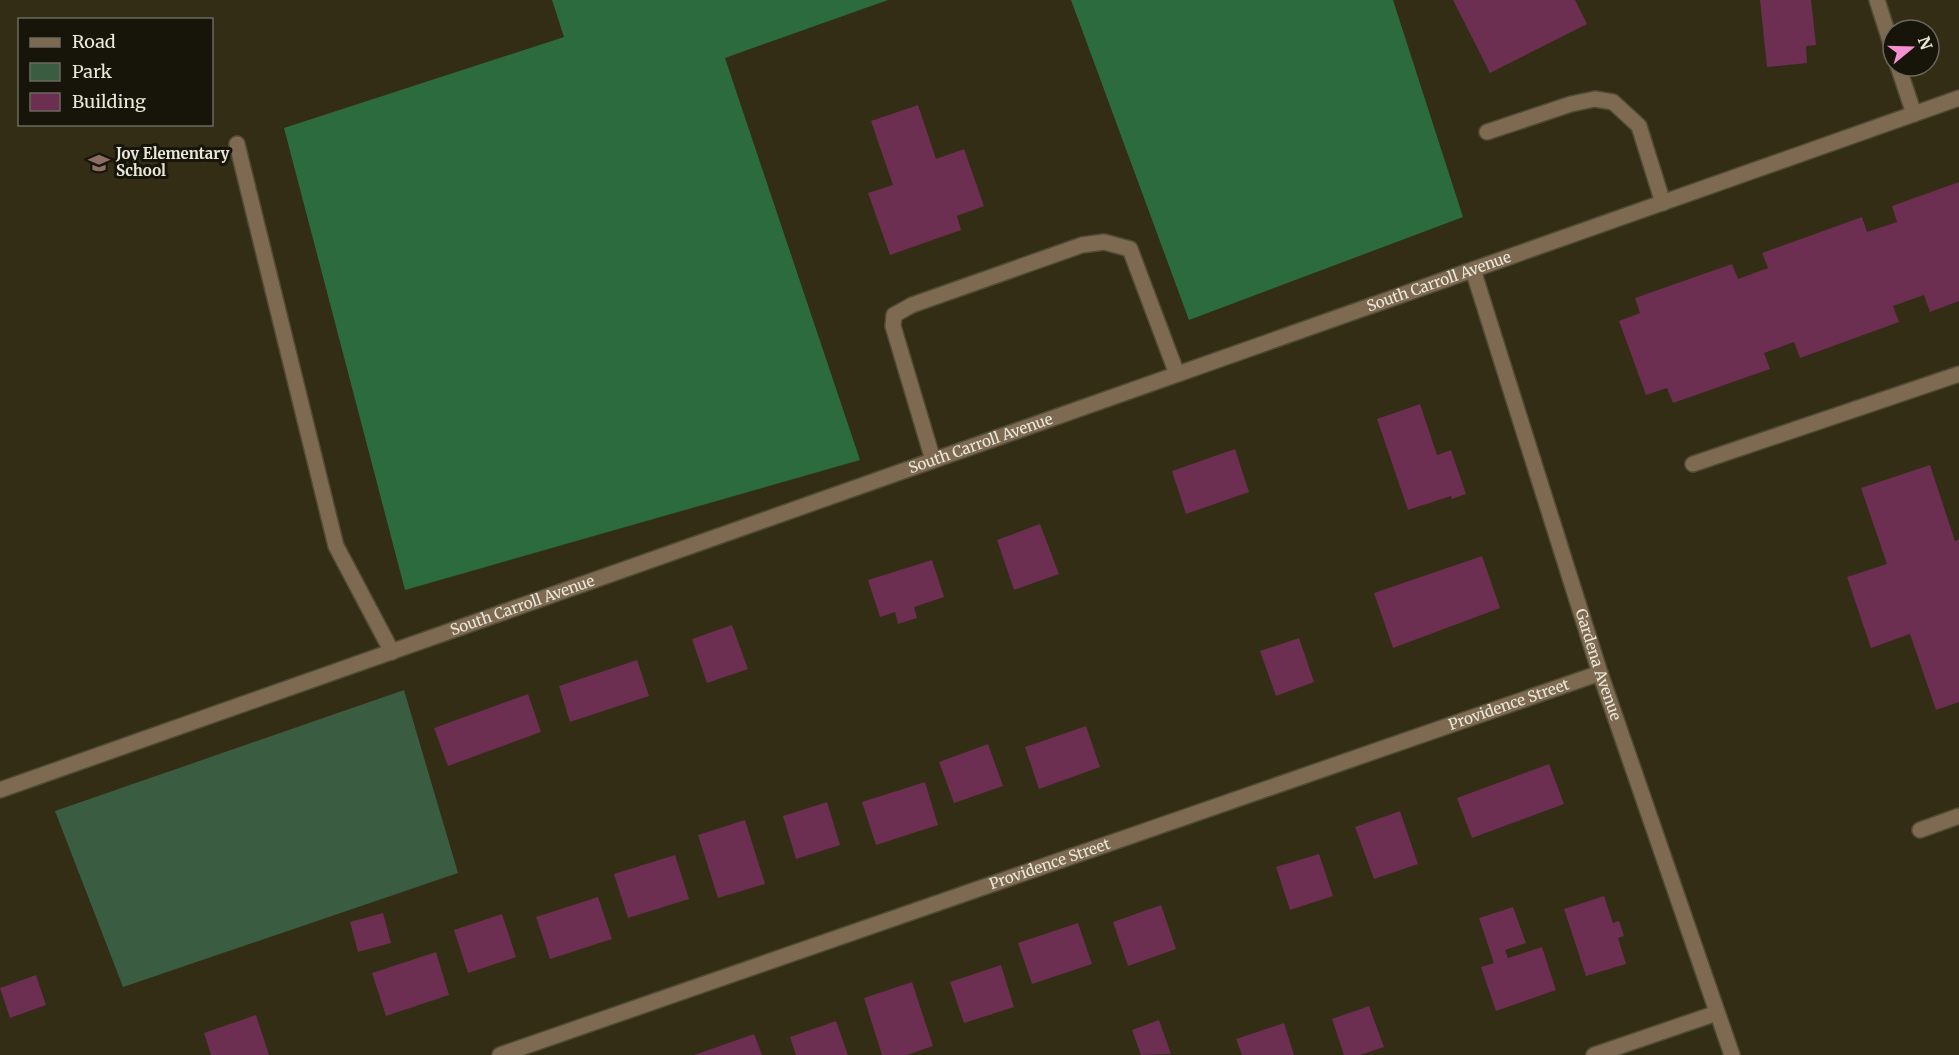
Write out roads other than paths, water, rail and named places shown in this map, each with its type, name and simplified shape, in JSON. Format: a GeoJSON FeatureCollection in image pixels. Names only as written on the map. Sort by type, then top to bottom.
{"type":"FeatureCollection","features":[{"type":"Feature","properties":{"kind":"street"},"geometry":{"type":"LineString","coordinates":[[1877,0],[1883,18]]}},
{"type":"Feature","properties":{"kind":"street"},"geometry":{"type":"LineString","coordinates":[[1902,78],[1914,114]]}},
{"type":"Feature","properties":{"kind":"street","name":"South Carroll Avenue"},"geometry":{"type":"LineString","coordinates":[[0,790],[1959,98]]}},
{"type":"Feature","properties":{"kind":"street"},"geometry":{"type":"LineString","coordinates":[[1487,132],[1571,104],[1596,99],[1613,102],[1640,126],[1663,203]]}},
{"type":"Feature","properties":{"kind":"street"},"geometry":{"type":"LineString","coordinates":[[237,144],[336,546],[392,652]]}},
{"type":"Feature","properties":{"kind":"street"},"geometry":{"type":"LineString","coordinates":[[933,460],[892,326],[894,315],[912,304],[1082,245],[1104,242],[1130,249],[1177,374]]}},
{"type":"Feature","properties":{"kind":"street","name":"Gardena Avenue"},"geometry":{"type":"LineString","coordinates":[[1473,270],[1600,673],[1732,1055]]}},
{"type":"Feature","properties":{"kind":"street"},"geometry":{"type":"LineString","coordinates":[[1693,464],[1959,374]]}},
{"type":"Feature","properties":{"kind":"street","name":"Providence Street"},"geometry":{"type":"LineString","coordinates":[[500,1055],[1600,673]]}},
{"type":"Feature","properties":{"kind":"street"},"geometry":{"type":"LineString","coordinates":[[1920,830],[1959,816]]}},
{"type":"Feature","properties":{"kind":"street"},"geometry":{"type":"LineString","coordinates":[[1594,1055],[1717,1013]]}},
{"type":"Feature","properties":{"kind":"place","name":"Joy Elementary School"},"geometry":{"type":"Point","coordinates":[99,163]}}]}
